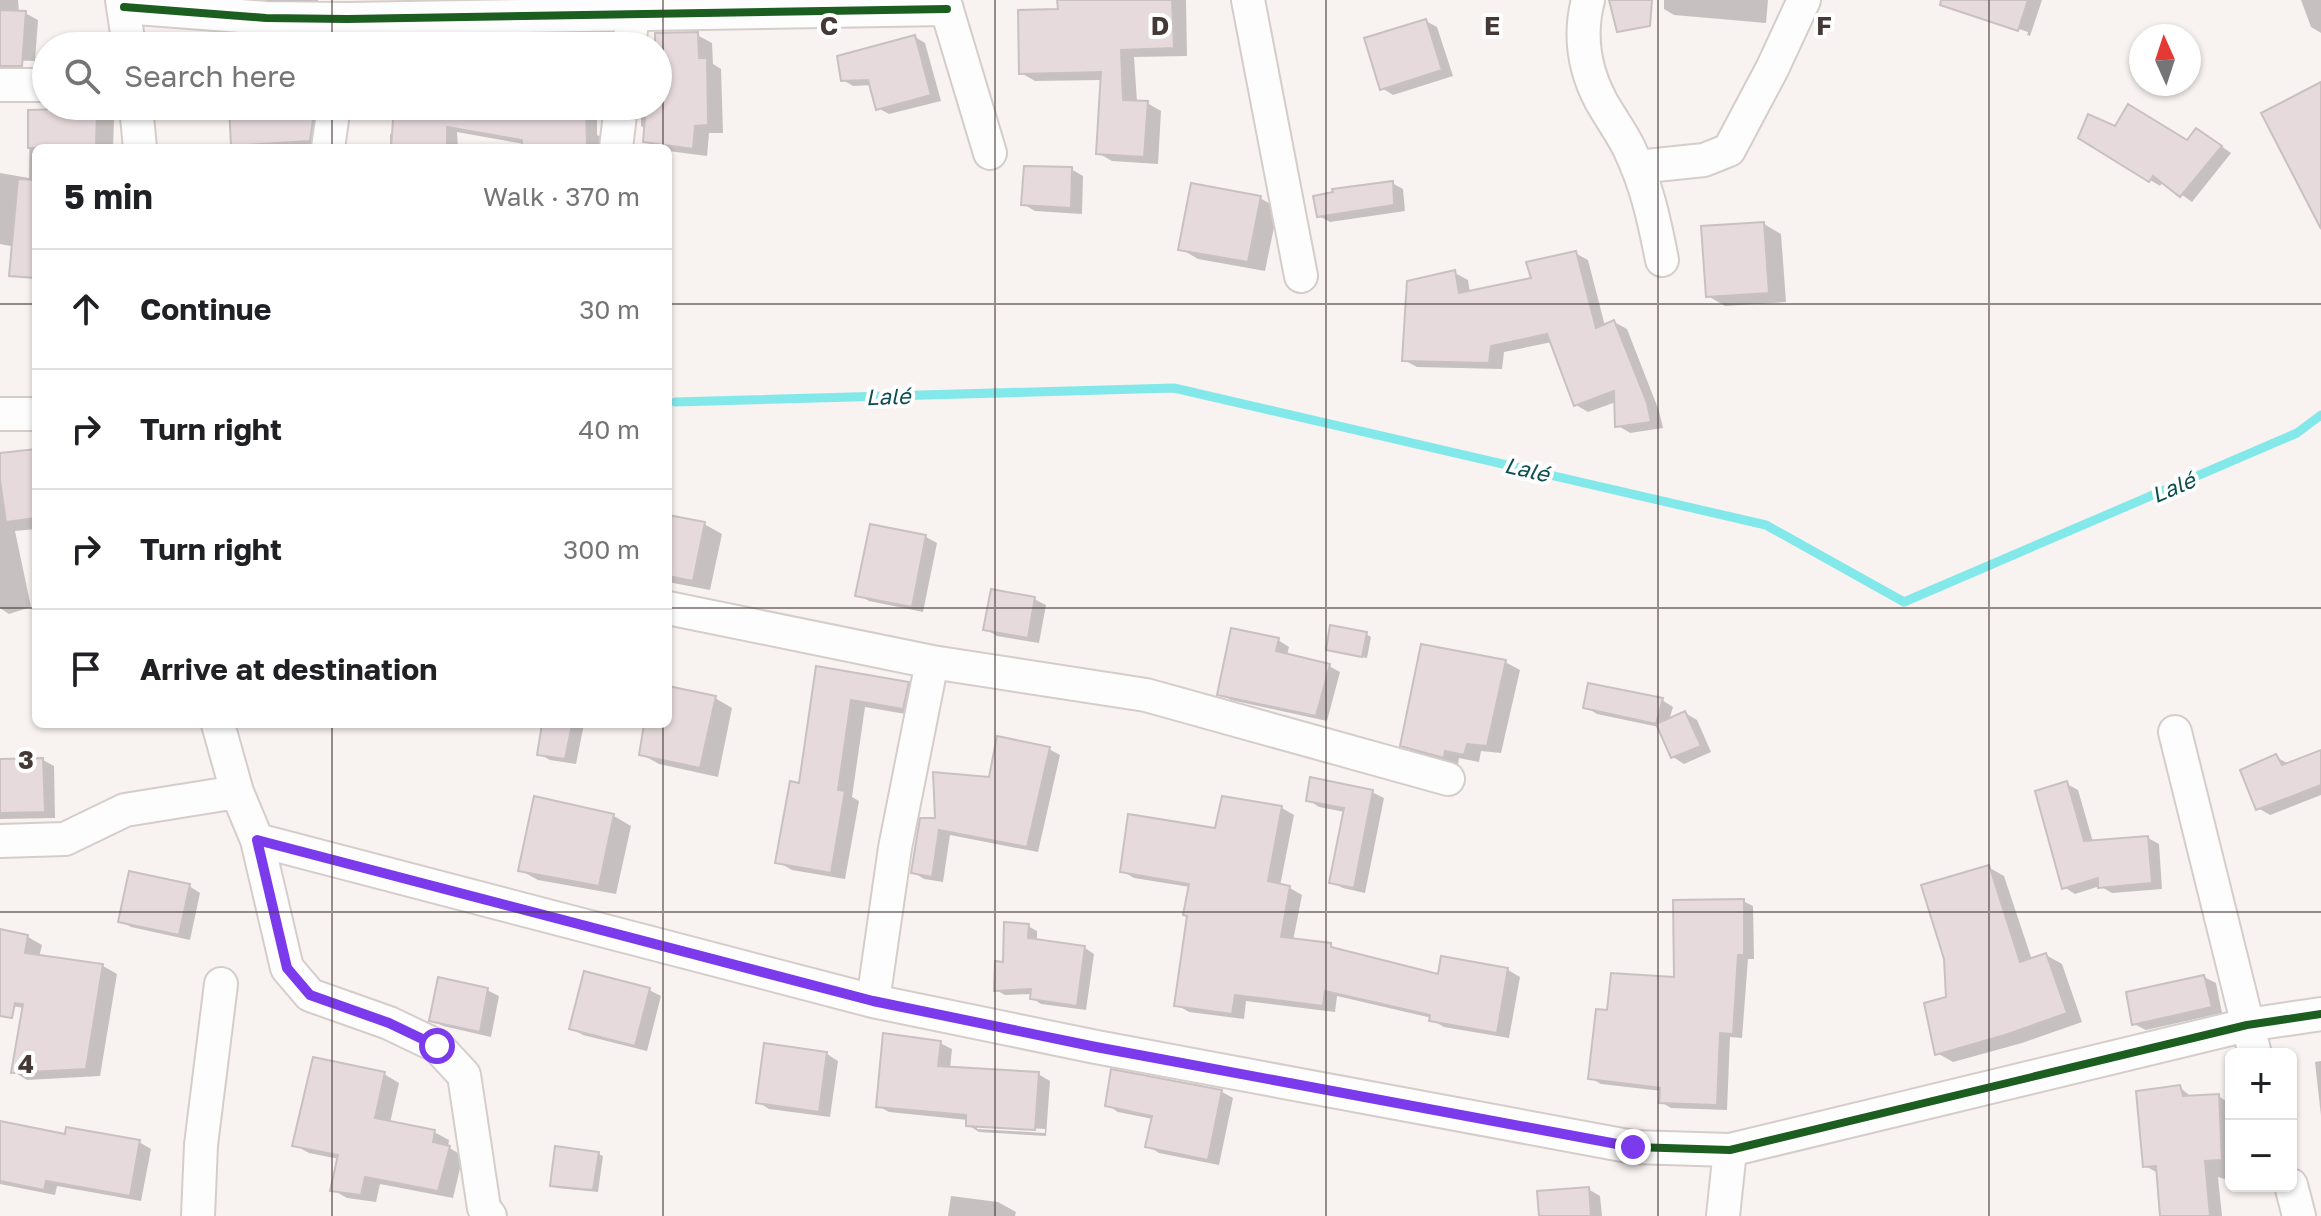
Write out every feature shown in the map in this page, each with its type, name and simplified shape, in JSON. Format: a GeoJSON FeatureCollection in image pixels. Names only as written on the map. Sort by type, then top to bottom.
{"type":"FeatureCollection","features":[{"type":"Feature","properties":{"kind":"street"},"geometry":{"type":"LineString","coordinates":[[1248,0],[1301,276]]}},
{"type":"Feature","properties":{"kind":"street"},"geometry":{"type":"LineString","coordinates":[[1588,0],[1583,19],[1584,58],[1599,98],[1628,147],[1650,198],[1662,260]]}},
{"type":"Feature","properties":{"kind":"street"},"geometry":{"type":"LineString","coordinates":[[1637,167],[1704,160],[1729,150],[1804,0]]}},
{"type":"Feature","properties":{"kind":"street"},"geometry":{"type":"LineString","coordinates":[[127,32],[123,4],[266,18],[345,32],[633,14],[946,5],[990,153]]}},
{"type":"Feature","properties":{"kind":"street"},"geometry":{"type":"LineString","coordinates":[[631,32],[633,14]]}},
{"type":"Feature","properties":{"kind":"street"},"geometry":{"type":"LineString","coordinates":[[0,85],[32,85]]}},
{"type":"Feature","properties":{"kind":"street"},"geometry":{"type":"LineString","coordinates":[[137,120],[140,144]]}},
{"type":"Feature","properties":{"kind":"street"},"geometry":{"type":"LineString","coordinates":[[329,144],[332,120]]}},
{"type":"Feature","properties":{"kind":"street"},"geometry":{"type":"LineString","coordinates":[[616,144],[619,120]]}},
{"type":"Feature","properties":{"kind":"street"},"geometry":{"type":"LineString","coordinates":[[0,414],[32,414]]}},
{"type":"Feature","properties":{"kind":"street"},"geometry":{"type":"LineString","coordinates":[[672,609],[932,662],[1146,695],[1448,779]]}},
{"type":"Feature","properties":{"kind":"street"},"geometry":{"type":"LineString","coordinates":[[873,1001],[895,848],[932,662]]}},
{"type":"Feature","properties":{"kind":"street"},"geometry":{"type":"LineString","coordinates":[[219,728],[237,792],[257,840],[287,968],[310,995],[389,1023],[437,1046],[464,1075],[484,1208],[490,1216]]}},
{"type":"Feature","properties":{"kind":"street"},"geometry":{"type":"LineString","coordinates":[[2175,732],[2251,1040]]}},
{"type":"Feature","properties":{"kind":"street"},"geometry":{"type":"LineString","coordinates":[[0,841],[65,839],[125,810],[237,792]]}},
{"type":"Feature","properties":{"kind":"street"},"geometry":{"type":"LineString","coordinates":[[257,840],[873,1001],[1096,1047],[1633,1147],[1730,1150],[2251,1040],[2321,1014]]}},
{"type":"Feature","properties":{"kind":"street"},"geometry":{"type":"LineString","coordinates":[[198,1216],[201,1145],[221,984]]}},
{"type":"Feature","properties":{"kind":"street"},"geometry":{"type":"LineString","coordinates":[[1723,1216],[1730,1150]]}},
{"type":"Feature","properties":{"kind":"street"},"geometry":{"type":"LineString","coordinates":[[2293,1192],[2299,1216]]}},
{"type":"Feature","properties":{"kind":"building"},"geometry":{"type":"Polygon","coordinates":[[[1057,0],[1172,0],[1174,48],[1121,50],[1123,100],[1148,101],[1144,157],[1096,154],[1101,72],[1019,74],[1018,10],[1058,9],[1057,0]]]}},
{"type":"Feature","properties":{"kind":"building"},"geometry":{"type":"Polygon","coordinates":[[[1609,0],[1652,0],[1650,26],[1617,32],[1609,0]]]}},
{"type":"Feature","properties":{"kind":"building"},"geometry":{"type":"Polygon","coordinates":[[[1941,0],[2028,0],[2018,31],[1940,5],[1941,0]]]}},
{"type":"Feature","properties":{"kind":"building"},"geometry":{"type":"Polygon","coordinates":[[[0,10],[26,11],[22,66],[0,66],[0,10]]]}},
{"type":"Feature","properties":{"kind":"building"},"geometry":{"type":"Polygon","coordinates":[[[1426,19],[1442,70],[1380,90],[1364,38],[1426,19]]]}},
{"type":"Feature","properties":{"kind":"building"},"geometry":{"type":"Polygon","coordinates":[[[698,32],[699,58],[707,58],[708,125],[695,126],[693,149],[643,142],[645,120],[672,120],[672,33],[698,32]]]}},
{"type":"Feature","properties":{"kind":"building"},"geometry":{"type":"Polygon","coordinates":[[[915,35],[931,95],[876,110],[868,80],[841,81],[837,56],[915,35]]]}},
{"type":"Feature","properties":{"kind":"building"},"geometry":{"type":"Polygon","coordinates":[[[2321,82],[2321,229],[2261,113],[2321,82]]]}},
{"type":"Feature","properties":{"kind":"building"},"geometry":{"type":"Polygon","coordinates":[[[2128,104],[2187,140],[2196,128],[2222,146],[2180,197],[2153,176],[2149,182],[2078,138],[2088,114],[2115,126],[2128,104]]]}},
{"type":"Feature","properties":{"kind":"building"},"geometry":{"type":"Polygon","coordinates":[[[28,110],[32,110],[32,120],[97,120],[96,144],[32,144],[32,148],[28,148],[28,110]]]}},
{"type":"Feature","properties":{"kind":"building"},"geometry":{"type":"Polygon","coordinates":[[[230,120],[313,120],[310,141],[231,144],[230,120]]]}},
{"type":"Feature","properties":{"kind":"building"},"geometry":{"type":"Polygon","coordinates":[[[393,120],[586,120],[587,144],[522,144],[522,140],[447,127],[447,144],[391,144],[393,120]]]}},
{"type":"Feature","properties":{"kind":"building"},"geometry":{"type":"Polygon","coordinates":[[[1024,166],[1072,167],[1071,208],[1021,205],[1024,166]]]}},
{"type":"Feature","properties":{"kind":"building"},"geometry":{"type":"Polygon","coordinates":[[[18,179],[32,180],[32,278],[9,276],[18,179]]]}},
{"type":"Feature","properties":{"kind":"building"},"geometry":{"type":"Polygon","coordinates":[[[1393,181],[1394,205],[1317,217],[1313,196],[1333,192],[1332,189],[1393,181]]]}},
{"type":"Feature","properties":{"kind":"building"},"geometry":{"type":"Polygon","coordinates":[[[1191,183],[1261,196],[1248,262],[1178,250],[1191,183]]]}},
{"type":"Feature","properties":{"kind":"building"},"geometry":{"type":"Polygon","coordinates":[[[1764,222],[1769,293],[1706,297],[1701,226],[1764,222]]]}},
{"type":"Feature","properties":{"kind":"building"},"geometry":{"type":"Polygon","coordinates":[[[1576,251],[1596,328],[1614,320],[1647,403],[1651,422],[1615,427],[1614,391],[1574,406],[1547,334],[1491,346],[1489,363],[1402,361],[1407,281],[1455,270],[1459,293],[1531,278],[1526,262],[1576,251]]]}},
{"type":"Feature","properties":{"kind":"building"},"geometry":{"type":"Polygon","coordinates":[[[32,449],[32,519],[6,522],[0,453],[32,449]]]}},
{"type":"Feature","properties":{"kind":"building"},"geometry":{"type":"Polygon","coordinates":[[[672,516],[705,522],[693,581],[672,577],[672,516]]]}},
{"type":"Feature","properties":{"kind":"building"},"geometry":{"type":"Polygon","coordinates":[[[870,524],[926,535],[912,607],[855,596],[870,524]]]}},
{"type":"Feature","properties":{"kind":"building"},"geometry":{"type":"Polygon","coordinates":[[[991,589],[1035,597],[1028,638],[983,630],[991,589]]]}},
{"type":"Feature","properties":{"kind":"building"},"geometry":{"type":"Polygon","coordinates":[[[1330,625],[1367,632],[1362,657],[1326,650],[1330,625]]]}},
{"type":"Feature","properties":{"kind":"building"},"geometry":{"type":"Polygon","coordinates":[[[1231,628],[1279,638],[1276,651],[1330,664],[1316,716],[1217,695],[1231,628]]]}},
{"type":"Feature","properties":{"kind":"building"},"geometry":{"type":"Polygon","coordinates":[[[1421,644],[1506,660],[1487,746],[1467,744],[1464,755],[1445,751],[1444,758],[1400,746],[1421,644]]]}},
{"type":"Feature","properties":{"kind":"building"},"geometry":{"type":"Polygon","coordinates":[[[816,666],[909,682],[903,709],[851,700],[838,790],[845,791],[831,873],[775,863],[790,781],[799,783],[816,666]]]}},
{"type":"Feature","properties":{"kind":"building"},"geometry":{"type":"Polygon","coordinates":[[[1588,683],[1663,698],[1656,724],[1583,708],[1588,683]]]}},
{"type":"Feature","properties":{"kind":"building"},"geometry":{"type":"Polygon","coordinates":[[[672,687],[716,696],[700,768],[639,755],[643,728],[672,728],[672,687]]]}},
{"type":"Feature","properties":{"kind":"building"},"geometry":{"type":"Polygon","coordinates":[[[1685,711],[1701,746],[1671,758],[1656,724],[1685,711]]]}},
{"type":"Feature","properties":{"kind":"building"},"geometry":{"type":"Polygon","coordinates":[[[541,728],[571,728],[565,759],[537,755],[541,728]]]}},
{"type":"Feature","properties":{"kind":"building"},"geometry":{"type":"Polygon","coordinates":[[[997,736],[1050,747],[1027,847],[939,830],[932,877],[911,873],[920,818],[935,818],[933,772],[989,777],[997,736]]]}},
{"type":"Feature","properties":{"kind":"building"},"geometry":{"type":"Polygon","coordinates":[[[2321,750],[2321,785],[2256,810],[2240,770],[2276,754],[2282,765],[2321,750]]]}},
{"type":"Feature","properties":{"kind":"building"},"geometry":{"type":"Polygon","coordinates":[[[43,758],[45,812],[0,813],[0,759],[43,758]]]}},
{"type":"Feature","properties":{"kind":"building"},"geometry":{"type":"Polygon","coordinates":[[[1310,777],[1373,790],[1354,888],[1329,883],[1344,808],[1306,801],[1310,777]]]}},
{"type":"Feature","properties":{"kind":"building"},"geometry":{"type":"Polygon","coordinates":[[[2067,781],[2084,841],[2148,836],[2152,883],[2098,888],[2098,878],[2062,889],[2035,791],[2067,781]]]}},
{"type":"Feature","properties":{"kind":"building"},"geometry":{"type":"Polygon","coordinates":[[[534,796],[614,814],[599,886],[518,871],[534,796]]]}},
{"type":"Feature","properties":{"kind":"building"},"geometry":{"type":"Polygon","coordinates":[[[1222,796],[1282,806],[1268,881],[1290,886],[1281,937],[1331,943],[1331,947],[1438,974],[1441,956],[1508,968],[1497,1033],[1429,1021],[1430,1015],[1325,991],[1323,1006],[1235,995],[1232,1014],[1174,1006],[1189,884],[1120,872],[1128,814],[1215,828],[1222,796]]]}},
{"type":"Feature","properties":{"kind":"building"},"geometry":{"type":"Polygon","coordinates":[[[1989,865],[2020,962],[2046,953],[2067,1013],[1935,1055],[1924,1003],[1946,997],[1944,959],[1921,885],[1989,865]]]}},
{"type":"Feature","properties":{"kind":"building"},"geometry":{"type":"Polygon","coordinates":[[[129,871],[190,884],[179,935],[118,922],[129,871]]]}},
{"type":"Feature","properties":{"kind":"building"},"geometry":{"type":"Polygon","coordinates":[[[1744,899],[1744,955],[1738,955],[1733,1034],[1720,1033],[1717,1105],[1659,1103],[1660,1088],[1588,1079],[1596,1009],[1607,1010],[1611,973],[1674,977],[1673,900],[1744,899]]]}},
{"type":"Feature","properties":{"kind":"building"},"geometry":{"type":"Polygon","coordinates":[[[1004,922],[1029,924],[1028,938],[1085,946],[1077,1006],[1030,999],[1031,989],[994,991],[995,961],[1003,962],[1004,922]]]}},
{"type":"Feature","properties":{"kind":"building"},"geometry":{"type":"Polygon","coordinates":[[[0,929],[28,935],[25,953],[103,964],[86,1069],[11,1073],[23,1004],[15,1003],[12,1018],[0,1016],[0,929]]]}},
{"type":"Feature","properties":{"kind":"building"},"geometry":{"type":"Polygon","coordinates":[[[584,971],[650,988],[635,1046],[569,1029],[584,971]]]}},
{"type":"Feature","properties":{"kind":"building"},"geometry":{"type":"Polygon","coordinates":[[[2204,975],[2212,1007],[2132,1025],[2126,992],[2204,975]]]}},
{"type":"Feature","properties":{"kind":"building"},"geometry":{"type":"Polygon","coordinates":[[[438,977],[488,988],[480,1032],[429,1021],[438,977]]]}},
{"type":"Feature","properties":{"kind":"building"},"geometry":{"type":"Polygon","coordinates":[[[883,1033],[941,1041],[938,1066],[1039,1072],[1035,1130],[966,1126],[966,1115],[876,1107],[883,1033]]]}},
{"type":"Feature","properties":{"kind":"building"},"geometry":{"type":"Polygon","coordinates":[[[764,1043],[827,1052],[819,1112],[756,1103],[764,1043]]]}},
{"type":"Feature","properties":{"kind":"building"},"geometry":{"type":"Polygon","coordinates":[[[313,1057],[385,1072],[375,1118],[435,1130],[433,1142],[450,1146],[438,1191],[365,1177],[361,1195],[330,1191],[338,1155],[292,1146],[313,1057]]]}},
{"type":"Feature","properties":{"kind":"building"},"geometry":{"type":"Polygon","coordinates":[[[1111,1069],[1222,1090],[1208,1160],[1145,1147],[1152,1116],[1105,1106],[1111,1069]]]}},
{"type":"Feature","properties":{"kind":"building"},"geometry":{"type":"Polygon","coordinates":[[[2180,1085],[2183,1096],[2219,1094],[2222,1160],[2205,1161],[2210,1216],[2160,1216],[2156,1166],[2143,1167],[2136,1091],[2180,1085]]]}},
{"type":"Feature","properties":{"kind":"building"},"geometry":{"type":"Polygon","coordinates":[[[0,1121],[65,1134],[66,1127],[140,1140],[130,1196],[46,1181],[44,1190],[0,1181],[0,1121]]]}},
{"type":"Feature","properties":{"kind":"building"},"geometry":{"type":"Polygon","coordinates":[[[555,1146],[599,1152],[593,1190],[550,1186],[555,1146]]]}},
{"type":"Feature","properties":{"kind":"building"},"geometry":{"type":"Polygon","coordinates":[[[1589,1187],[1591,1216],[1539,1216],[1537,1191],[1589,1187]]]}},
{"type":"Feature","properties":{"kind":"waterway","name":"Lalé"},"geometry":{"type":"LineString","coordinates":[[675,402],[1174,388],[1766,525],[1904,602],[2297,433],[2321,415]]}},
{"type":"Feature","properties":{"kind":"cycle path"},"geometry":{"type":"LineString","coordinates":[[124,7],[266,18],[347,19],[947,9]]}},
{"type":"Feature","properties":{"kind":"cycle path"},"geometry":{"type":"LineString","coordinates":[[257,840],[873,1001],[1096,1047],[1633,1147],[1730,1150],[2247,1025],[2321,1014]]}},
{"type":"Feature","properties":{"kind":"route"},"geometry":{"type":"LineString","coordinates":[[437,1046],[389,1023],[310,995],[287,968],[257,840],[873,1001],[1096,1047],[1633,1147]]}}]}
